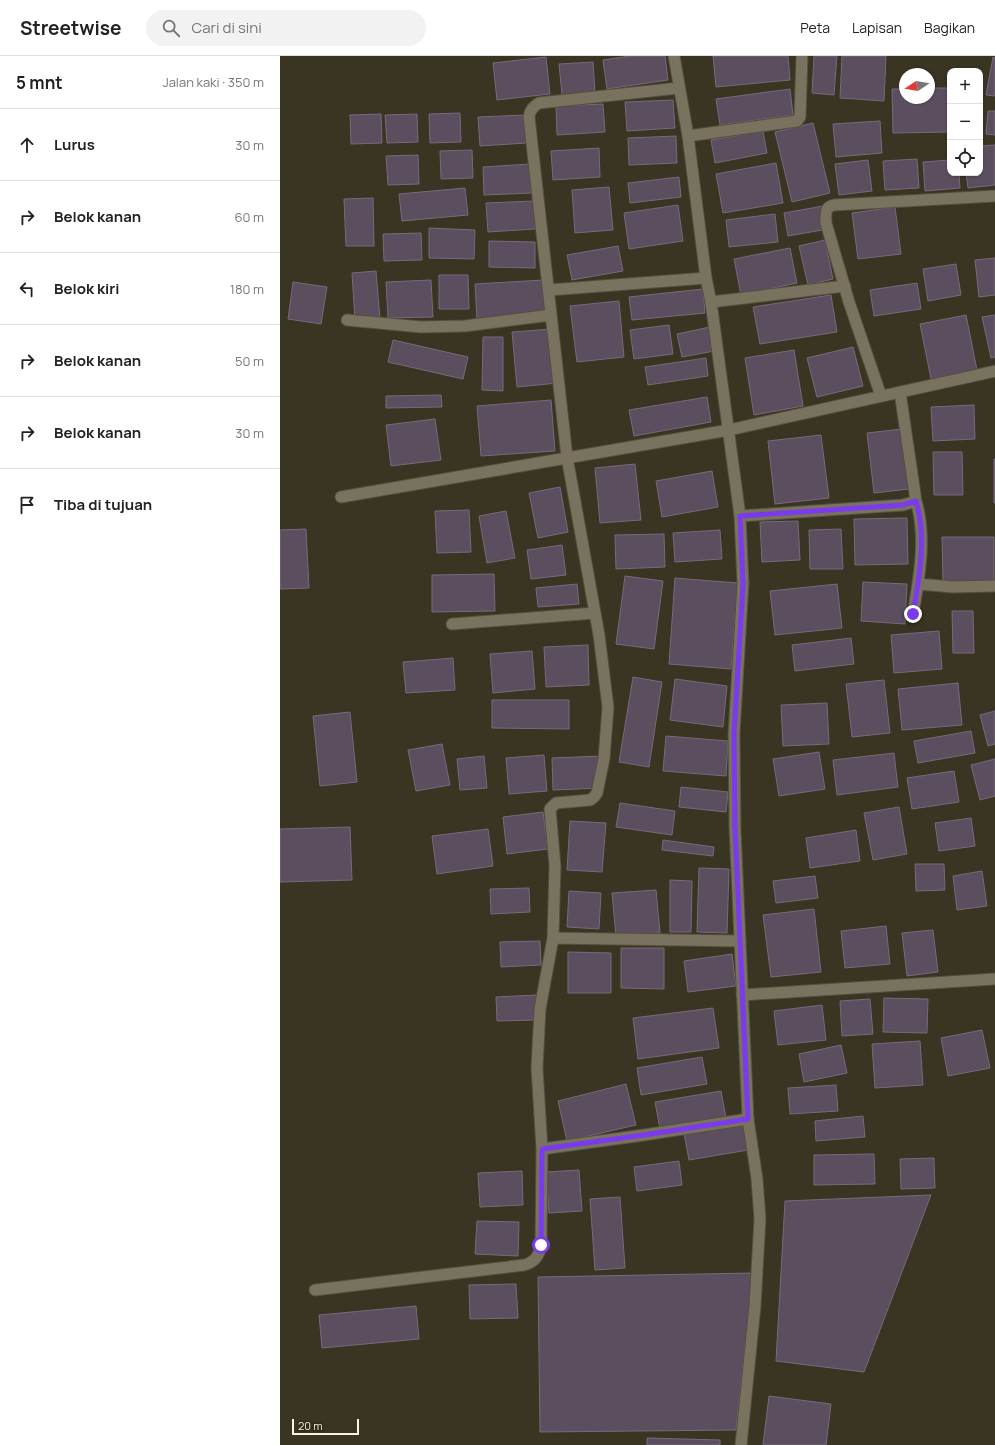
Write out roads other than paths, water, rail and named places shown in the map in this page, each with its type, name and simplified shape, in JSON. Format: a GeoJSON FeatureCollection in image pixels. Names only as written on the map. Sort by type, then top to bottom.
{"type":"FeatureCollection","features":[{"type":"Feature","properties":{"kind":"street"},"geometry":{"type":"LineString","coordinates":[[674,56],[688,136],[706,278],[711,302],[740,516],[743,584],[734,734],[735,828],[748,1119],[757,1179],[760,1219],[755,1306],[741,1445]]}},
{"type":"Feature","properties":{"kind":"street"},"geometry":{"type":"LineString","coordinates":[[688,136],[797,121],[800,117],[802,56]]}},
{"type":"Feature","properties":{"kind":"street"},"geometry":{"type":"LineString","coordinates":[[315,1290],[530,1263],[539,1255],[541,1245],[542,1149],[537,1068],[540,1009],[553,938],[555,866],[550,810],[556,803],[590,800],[594,798],[597,793],[604,759],[608,707],[599,635],[567,457],[529,117],[533,107],[539,104],[679,88]]}},
{"type":"Feature","properties":{"kind":"street"},"geometry":{"type":"LineString","coordinates":[[881,396],[826,223],[826,211],[829,207],[834,205],[995,196]]}},
{"type":"Feature","properties":{"kind":"street"},"geometry":{"type":"LineString","coordinates":[[549,290],[706,278]]}},
{"type":"Feature","properties":{"kind":"street"},"geometry":{"type":"LineString","coordinates":[[711,302],[845,286]]}},
{"type":"Feature","properties":{"kind":"street"},"geometry":{"type":"LineString","coordinates":[[347,320],[421,328],[465,326],[552,315]]}},
{"type":"Feature","properties":{"kind":"street"},"geometry":{"type":"LineString","coordinates":[[341,497],[729,430],[995,371]]}},
{"type":"Feature","properties":{"kind":"street"},"geometry":{"type":"LineString","coordinates":[[900,392],[916,501],[921,517],[921,547],[918,584],[913,614]]}},
{"type":"Feature","properties":{"kind":"street"},"geometry":{"type":"LineString","coordinates":[[740,516],[903,505],[916,501]]}},
{"type":"Feature","properties":{"kind":"street"},"geometry":{"type":"LineString","coordinates":[[918,584],[954,587],[995,586]]}},
{"type":"Feature","properties":{"kind":"street"},"geometry":{"type":"LineString","coordinates":[[452,624],[595,613]]}},
{"type":"Feature","properties":{"kind":"street"},"geometry":{"type":"LineString","coordinates":[[553,938],[740,941]]}},
{"type":"Feature","properties":{"kind":"street"},"geometry":{"type":"LineString","coordinates":[[742,995],[995,979]]}},
{"type":"Feature","properties":{"kind":"street"},"geometry":{"type":"LineString","coordinates":[[542,1149],[748,1119]]}}]}
